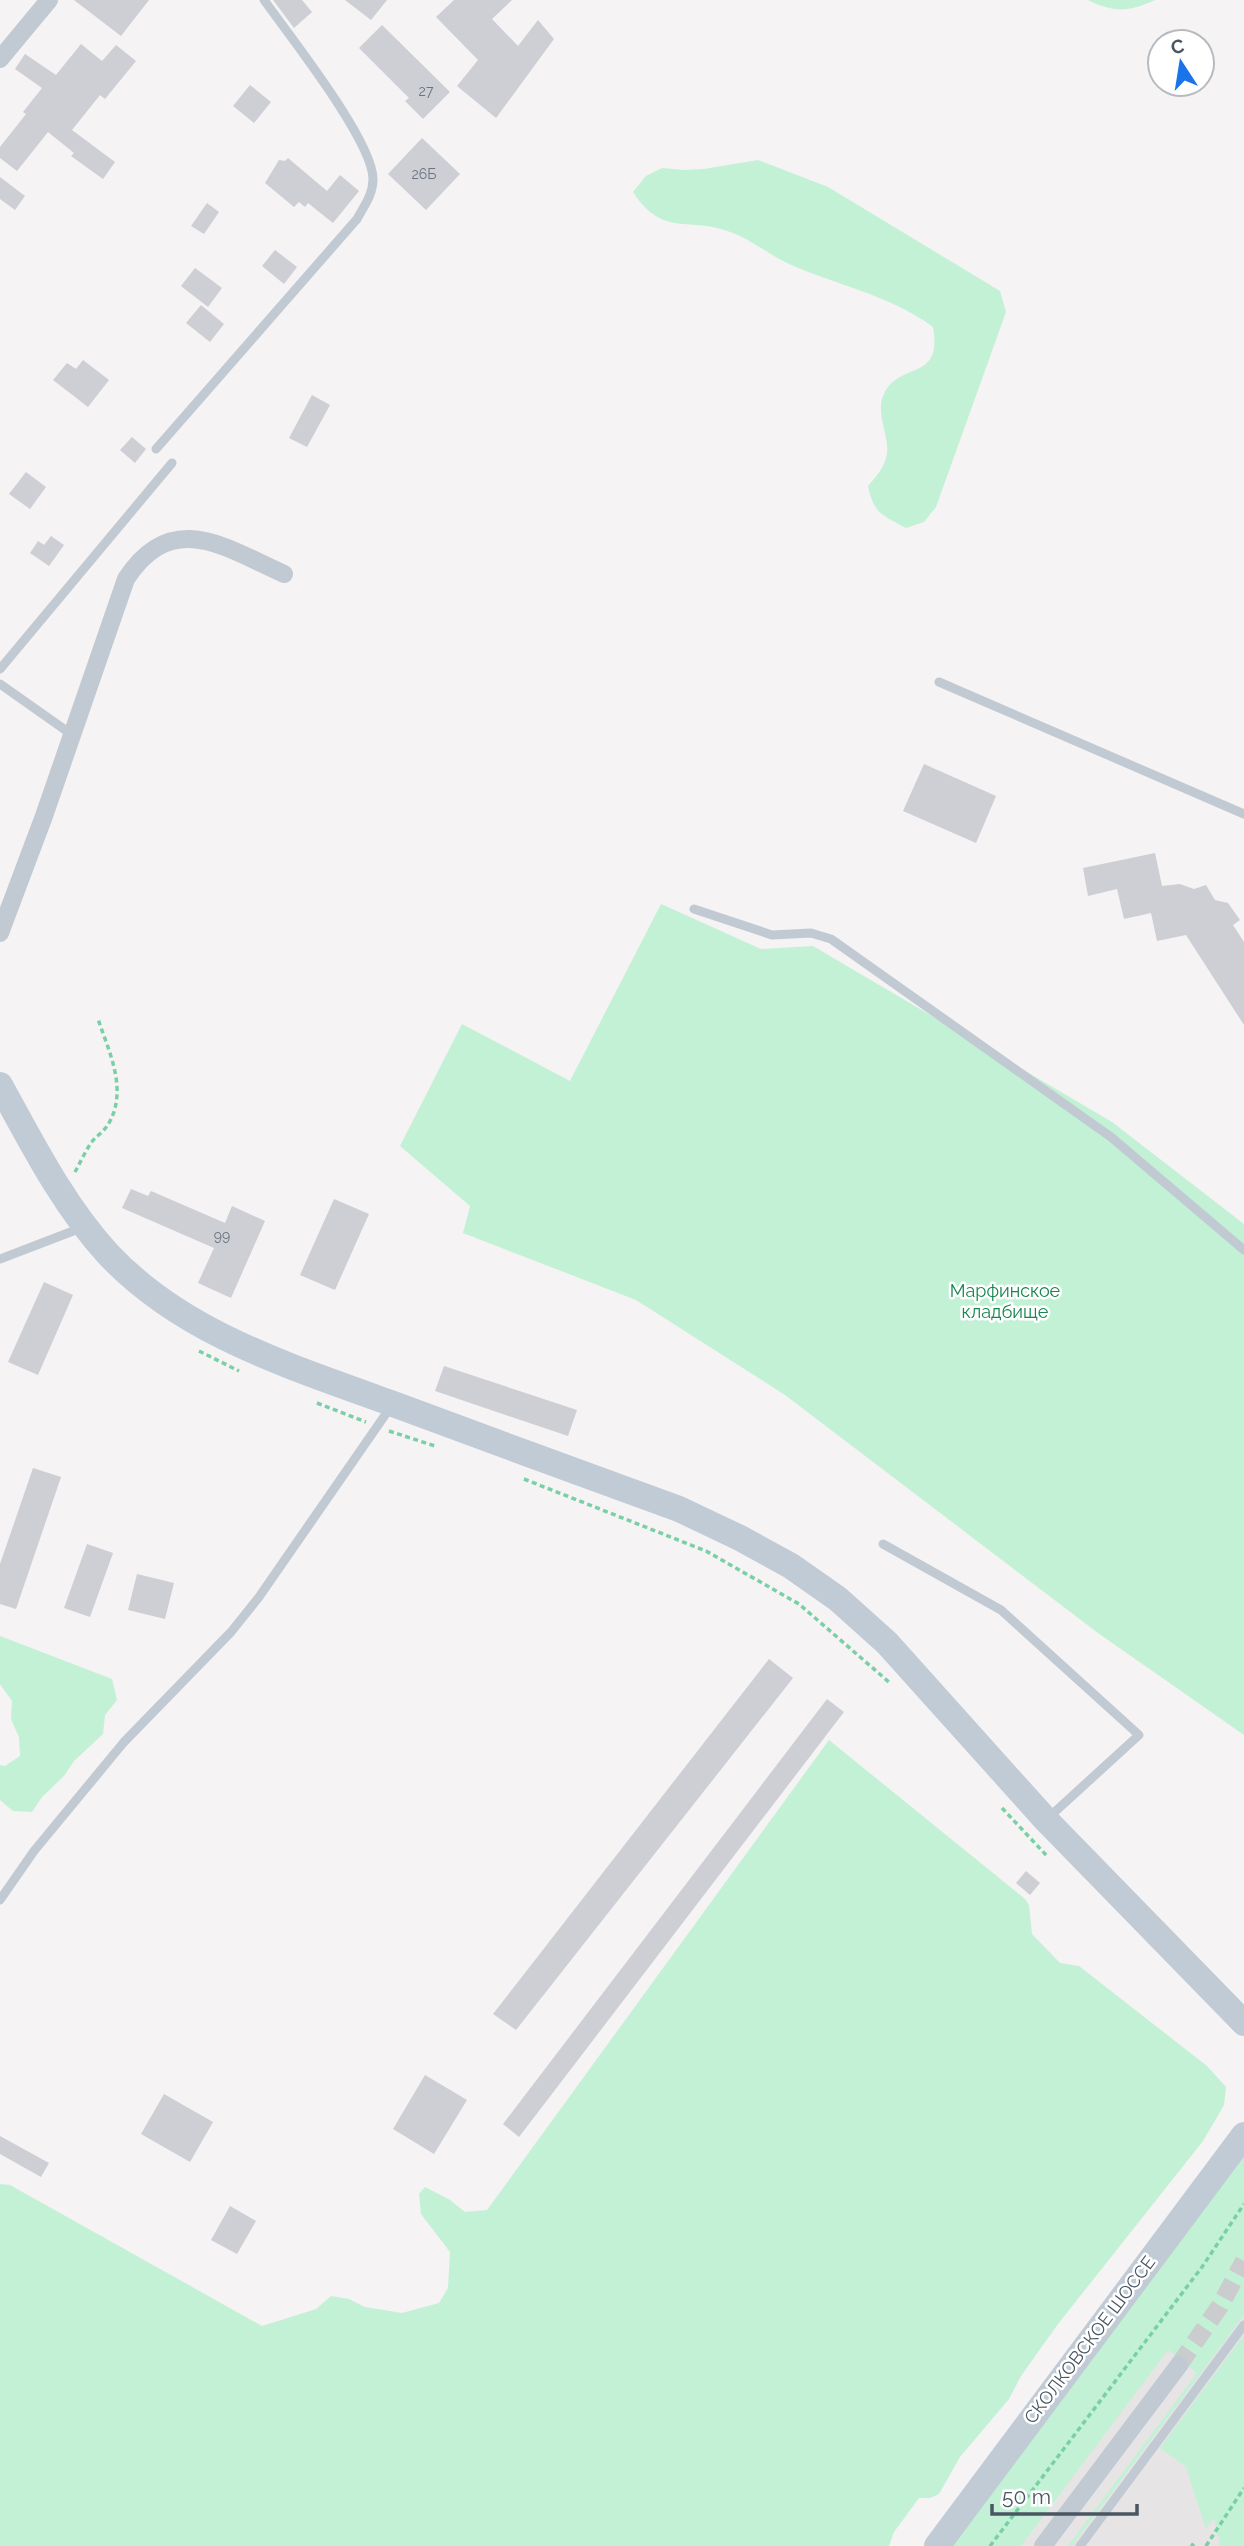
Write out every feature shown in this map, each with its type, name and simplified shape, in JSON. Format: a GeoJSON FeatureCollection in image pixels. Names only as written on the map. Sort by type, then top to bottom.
{"type":"FeatureCollection","features":[{"type":"Feature","properties":{"kind":"street"},"geometry":{"type":"LineString","coordinates":[[0,59],[49,0]]}},
{"type":"Feature","properties":{"kind":"street"},"geometry":{"type":"LineString","coordinates":[[0,933],[44,816],[126,579],[135,566],[148,553],[166,543],[188,538],[210,541],[284,574]]}},
{"type":"Feature","properties":{"kind":"street"},"geometry":{"type":"LineString","coordinates":[[0,1085],[62,1194],[108,1254],[139,1283],[197,1323],[281,1363],[679,1509],[791,1566],[838,1599],[887,1643],[1046,1820],[1243,2021]]}},
{"type":"Feature","properties":{"kind":"street","name":"СКОЛКОВСКОЕ ШОССЕ"},"geometry":{"type":"LineString","coordinates":[[937,2546],[1244,2135]]}},
{"type":"Feature","properties":{"kind":"street"},"geometry":{"type":"LineString","coordinates":[[1043,2546],[1179,2365]]}},
{"type":"Feature","properties":{"kind":"lane"},"geometry":{"type":"LineString","coordinates":[[156,449],[357,219],[372,193],[370,163],[342,111],[264,0]]}},
{"type":"Feature","properties":{"kind":"lane"},"geometry":{"type":"LineString","coordinates":[[0,669],[172,463]]}},
{"type":"Feature","properties":{"kind":"lane"},"geometry":{"type":"LineString","coordinates":[[939,682],[1244,814]]}},
{"type":"Feature","properties":{"kind":"lane"},"geometry":{"type":"LineString","coordinates":[[0,684],[71,734]]}},
{"type":"Feature","properties":{"kind":"lane"},"geometry":{"type":"LineString","coordinates":[[694,909],[772,935],[811,933],[831,939],[1111,1137],[1244,1250]]}},
{"type":"Feature","properties":{"kind":"lane"},"geometry":{"type":"LineString","coordinates":[[0,1259],[86,1226]]}},
{"type":"Feature","properties":{"kind":"lane"},"geometry":{"type":"LineString","coordinates":[[0,1900],[34,1851],[124,1742],[200,1665],[245,1614],[393,1404]]}},
{"type":"Feature","properties":{"kind":"lane"},"geometry":{"type":"LineString","coordinates":[[883,1544],[1001,1609],[1139,1735],[1046,1820]]}},
{"type":"Feature","properties":{"kind":"lane"},"geometry":{"type":"LineString","coordinates":[[1080,2546],[1244,2325]]}},
{"type":"Feature","properties":{"kind":"path"},"geometry":{"type":"LineString","coordinates":[[74,1173],[91,1142],[110,1121],[118,1098],[116,1073],[98,1018]]}},
{"type":"Feature","properties":{"kind":"path"},"geometry":{"type":"LineString","coordinates":[[195,1349],[217,1363],[243,1373]]}},
{"type":"Feature","properties":{"kind":"path"},"geometry":{"type":"LineString","coordinates":[[306,1398],[441,1448]]}},
{"type":"Feature","properties":{"kind":"path"},"geometry":{"type":"LineString","coordinates":[[515,1475],[706,1551],[799,1604],[893,1685]]}},
{"type":"Feature","properties":{"kind":"path"},"geometry":{"type":"LineString","coordinates":[[998,1803],[1052,1861]]}},
{"type":"Feature","properties":{"kind":"path"},"geometry":{"type":"LineString","coordinates":[[990,2546],[1195,2277],[1244,2204]]}},
{"type":"Feature","properties":{"kind":"path"},"geometry":{"type":"LineString","coordinates":[[1206,2546],[1244,2488]]}},
{"type":"Feature","properties":{"kind":"shaded area"},"geometry":{"type":"Polygon","coordinates":[[[1244,2236],[1244,2546],[1012,2546],[1244,2236]]]}},
{"type":"Feature","properties":{"kind":"green space"},"geometry":{"type":"Polygon","coordinates":[[[1088,0],[1155,0],[1129,9],[1114,9],[1088,0]]]}},
{"type":"Feature","properties":{"kind":"green space"},"geometry":{"type":"Polygon","coordinates":[[[758,160],[828,187],[1000,291],[1006,312],[936,507],[924,522],[906,528],[880,513],[873,503],[868,486],[881,470],[886,458],[887,443],[881,410],[884,394],[891,384],[926,364],[932,356],[933,327],[880,298],[785,262],[733,233],[667,221],[644,207],[633,192],[646,176],[662,168],[704,169],[758,160]]]}},
{"type":"Feature","properties":{"kind":"green space","name":"Марфинское кладбище"},"geometry":{"type":"Polygon","coordinates":[[[661,904],[761,949],[813,946],[1112,1122],[1244,1224],[1244,1735],[1098,1633],[785,1395],[636,1300],[463,1233],[470,1206],[400,1146],[462,1024],[570,1081],[661,904]]]}},
{"type":"Feature","properties":{"kind":"green space"},"geometry":{"type":"Polygon","coordinates":[[[0,1636],[112,1679],[117,1700],[105,1715],[103,1734],[74,1761],[32,1812],[13,1811],[0,1800],[0,1765],[5,1766],[20,1756],[19,1737],[11,1719],[12,1701],[0,1684],[0,1636]]]}},
{"type":"Feature","properties":{"kind":"green space"},"geometry":{"type":"Polygon","coordinates":[[[829,1740],[1025,1899],[1029,1905],[1032,1934],[1060,1963],[1079,1966],[1207,2066],[1226,2087],[1224,2105],[1203,2141],[1058,2324],[1021,2376],[1009,2399],[960,2457],[939,2494],[930,2498],[919,2498],[894,2532],[889,2546],[0,2546],[0,2184],[10,2185],[262,2326],[316,2309],[331,2296],[349,2299],[365,2307],[402,2313],[439,2303],[448,2288],[450,2252],[421,2214],[419,2194],[425,2187],[450,2200],[465,2212],[487,2210],[829,1740]]]}},
{"type":"Feature","properties":{"kind":"green space"},"geometry":{"type":"Polygon","coordinates":[[[1244,2151],[1244,2315],[1072,2546],[1068,2546],[1197,2373],[1168,2350],[1021,2546],[951,2546],[1244,2151]]]}},
{"type":"Feature","properties":{"kind":"green space"},"geometry":{"type":"Polygon","coordinates":[[[1244,2335],[1244,2546],[1218,2546],[1220,2543],[1214,2518],[1206,2529],[1186,2467],[1160,2448],[1244,2335]]]}},
{"type":"Feature","properties":{"kind":"building"},"geometry":{"type":"Polygon","coordinates":[[[74,0],[149,0],[121,36],[74,0]]]}},
{"type":"Feature","properties":{"kind":"building"},"geometry":{"type":"Polygon","coordinates":[[[273,0],[302,0],[312,12],[294,28],[273,0]]]}},
{"type":"Feature","properties":{"kind":"building"},"geometry":{"type":"Polygon","coordinates":[[[345,0],[387,0],[371,20],[345,0]]]}},
{"type":"Feature","properties":{"kind":"building"},"geometry":{"type":"Polygon","coordinates":[[[454,0],[512,0],[492,19],[518,46],[538,20],[554,39],[496,118],[457,86],[478,60],[436,17],[454,0]]]}},
{"type":"Feature","properties":{"kind":"building"},"geometry":{"type":"Polygon","coordinates":[[[382,25],[450,92],[423,119],[405,101],[409,98],[359,48],[382,25]]]}},
{"type":"Feature","properties":{"kind":"building"},"geometry":{"type":"Polygon","coordinates":[[[81,44],[102,61],[116,45],[136,61],[105,99],[100,95],[72,130],[115,162],[103,179],[71,156],[74,153],[48,132],[17,171],[0,158],[0,147],[42,88],[15,69],[25,54],[56,75],[81,44]]]}},
{"type":"Feature","properties":{"kind":"building"},"geometry":{"type":"Polygon","coordinates":[[[250,85],[271,102],[254,123],[233,106],[250,85]]]}},
{"type":"Feature","properties":{"kind":"building"},"geometry":{"type":"Polygon","coordinates":[[[422,138],[460,174],[426,210],[388,174],[422,138]]]}},
{"type":"Feature","properties":{"kind":"building"},"geometry":{"type":"Polygon","coordinates":[[[288,158],[327,191],[340,175],[359,191],[333,223],[308,203],[305,207],[299,202],[294,207],[265,183],[279,160],[285,161],[288,158]]]}},
{"type":"Feature","properties":{"kind":"building"},"geometry":{"type":"Polygon","coordinates":[[[0,177],[25,196],[15,210],[0,199],[0,177]]]}},
{"type":"Feature","properties":{"kind":"building"},"geometry":{"type":"Polygon","coordinates":[[[207,203],[219,212],[204,234],[191,226],[207,203]]]}},
{"type":"Feature","properties":{"kind":"building"},"geometry":{"type":"Polygon","coordinates":[[[275,250],[297,267],[284,284],[262,266],[275,250]]]}},
{"type":"Feature","properties":{"kind":"building"},"geometry":{"type":"Polygon","coordinates":[[[195,268],[222,288],[208,307],[181,286],[195,268]]]}},
{"type":"Feature","properties":{"kind":"building"},"geometry":{"type":"Polygon","coordinates":[[[201,305],[224,324],[210,342],[186,323],[201,305]]]}},
{"type":"Feature","properties":{"kind":"building"},"geometry":{"type":"Polygon","coordinates":[[[83,360],[109,380],[88,407],[53,380],[67,363],[76,369],[83,360]]]}},
{"type":"Feature","properties":{"kind":"building"},"geometry":{"type":"Polygon","coordinates":[[[312,395],[330,405],[307,447],[289,438],[312,395]]]}},
{"type":"Feature","properties":{"kind":"building"},"geometry":{"type":"Polygon","coordinates":[[[132,437],[146,449],[135,463],[120,450],[132,437]]]}},
{"type":"Feature","properties":{"kind":"building"},"geometry":{"type":"Polygon","coordinates":[[[26,472],[46,487],[30,509],[9,494],[26,472]]]}},
{"type":"Feature","properties":{"kind":"building"},"geometry":{"type":"Polygon","coordinates":[[[51,536],[64,545],[49,566],[30,553],[38,541],[44,545],[51,536]]]}},
{"type":"Feature","properties":{"kind":"building"},"geometry":{"type":"Polygon","coordinates":[[[924,764],[996,796],[976,843],[903,811],[924,764]]]}},
{"type":"Feature","properties":{"kind":"building"},"geometry":{"type":"Polygon","coordinates":[[[1155,853],[1162,886],[1180,884],[1194,889],[1206,885],[1215,900],[1228,903],[1240,920],[1233,925],[1244,942],[1244,1025],[1186,935],[1157,941],[1151,913],[1124,919],[1117,889],[1088,896],[1083,868],[1155,853]]]}},
{"type":"Feature","properties":{"kind":"building"},"geometry":{"type":"Polygon","coordinates":[[[131,1189],[148,1196],[151,1191],[225,1223],[232,1206],[265,1221],[231,1298],[198,1283],[214,1248],[122,1208],[131,1189]]]}},
{"type":"Feature","properties":{"kind":"building"},"geometry":{"type":"Polygon","coordinates":[[[334,1199],[369,1214],[335,1290],[300,1275],[334,1199]]]}},
{"type":"Feature","properties":{"kind":"building"},"geometry":{"type":"Polygon","coordinates":[[[44,1282],[73,1295],[38,1375],[8,1362],[44,1282]]]}},
{"type":"Feature","properties":{"kind":"building"},"geometry":{"type":"Polygon","coordinates":[[[444,1366],[577,1410],[568,1436],[435,1391],[444,1366]]]}},
{"type":"Feature","properties":{"kind":"building"},"geometry":{"type":"Polygon","coordinates":[[[33,1468],[61,1477],[16,1609],[0,1604],[0,1564],[33,1468]]]}},
{"type":"Feature","properties":{"kind":"building"},"geometry":{"type":"Polygon","coordinates":[[[87,1544],[113,1553],[90,1617],[64,1608],[87,1544]]]}},
{"type":"Feature","properties":{"kind":"building"},"geometry":{"type":"Polygon","coordinates":[[[137,1574],[174,1583],[165,1619],[128,1610],[137,1574]]]}},
{"type":"Feature","properties":{"kind":"building"},"geometry":{"type":"Polygon","coordinates":[[[769,1659],[793,1678],[516,2030],[493,2014],[769,1659]]]}},
{"type":"Feature","properties":{"kind":"building"},"geometry":{"type":"Polygon","coordinates":[[[827,1699],[844,1712],[519,2137],[503,2124],[827,1699]]]}},
{"type":"Feature","properties":{"kind":"building"},"geometry":{"type":"Polygon","coordinates":[[[1026,1871],[1040,1883],[1030,1895],[1016,1883],[1026,1871]]]}},
{"type":"Feature","properties":{"kind":"building"},"geometry":{"type":"Polygon","coordinates":[[[425,2075],[467,2100],[434,2154],[393,2129],[425,2075]]]}},
{"type":"Feature","properties":{"kind":"building"},"geometry":{"type":"Polygon","coordinates":[[[164,2094],[213,2122],[190,2162],[141,2134],[164,2094]]]}},
{"type":"Feature","properties":{"kind":"building"},"geometry":{"type":"Polygon","coordinates":[[[0,2136],[49,2163],[41,2177],[0,2154],[0,2136]]]}},
{"type":"Feature","properties":{"kind":"building"},"geometry":{"type":"Polygon","coordinates":[[[230,2206],[256,2221],[237,2254],[211,2240],[230,2206]]]}},
{"type":"Feature","properties":{"kind":"tunnel"},"geometry":{"type":"LineString","coordinates":[[1179,2365],[1220,2306],[1244,2261]]}}]}
